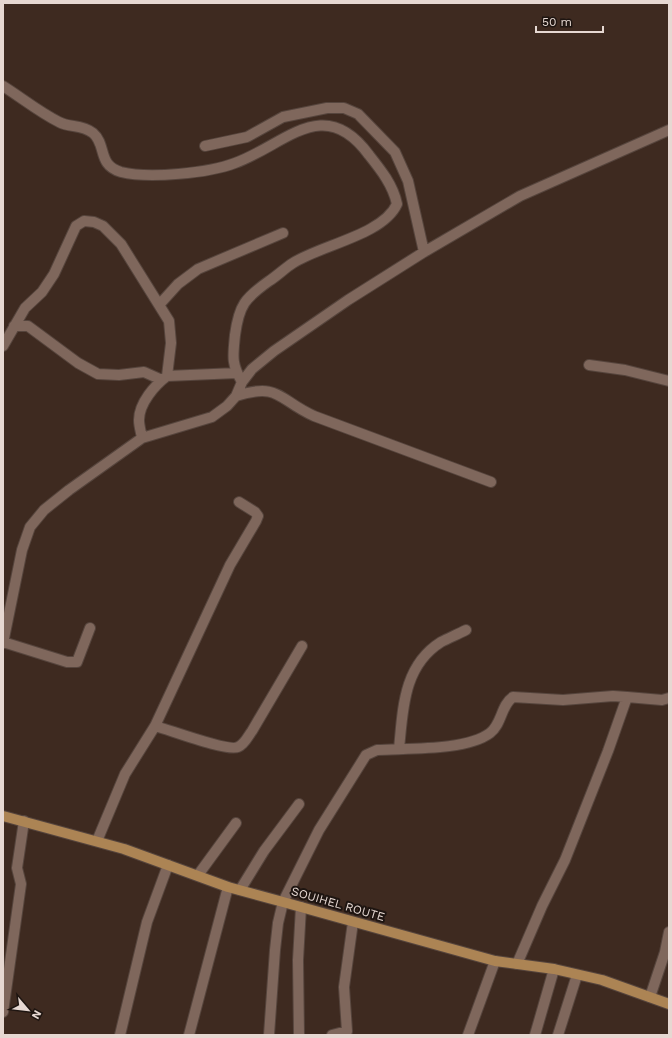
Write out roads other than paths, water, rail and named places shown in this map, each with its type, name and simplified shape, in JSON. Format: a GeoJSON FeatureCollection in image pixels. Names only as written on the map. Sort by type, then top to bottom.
{"type":"FeatureCollection","features":[{"type":"Feature","properties":{"kind":"main road","name":"SOUIHEL ROUTE"},"geometry":{"type":"LineString","coordinates":[[3,816],[97,841],[198,875],[228,887],[495,961],[554,970],[602,980],[669,1004]]}},
{"type":"Feature","properties":{"kind":"street"},"geometry":{"type":"LineString","coordinates":[[3,86],[33,108],[61,123],[88,129],[97,136],[106,162],[113,169],[123,172],[169,174],[215,170],[256,154],[281,139],[318,126],[334,126],[347,131],[356,138],[391,185],[397,204],[394,211],[367,230],[294,262],[253,292],[245,301],[239,313],[233,355],[234,368],[239,377],[236,396]]}},
{"type":"Feature","properties":{"kind":"street"},"geometry":{"type":"LineString","coordinates":[[205,146],[247,137],[283,118],[327,108],[344,108],[358,114],[395,152],[408,181],[424,252]]}},
{"type":"Feature","properties":{"kind":"street"},"geometry":{"type":"LineString","coordinates":[[14,326],[28,326],[78,362],[98,374],[119,375],[144,372],[164,378],[239,377],[348,300],[424,252],[520,196],[669,130]]}},
{"type":"Feature","properties":{"kind":"street"},"geometry":{"type":"LineString","coordinates":[[3,346],[25,308],[42,292],[54,274],[76,226],[84,221],[94,222],[103,226],[121,244],[169,321],[171,332],[164,378],[148,396],[140,413],[142,438]]}},
{"type":"Feature","properties":{"kind":"street"},"geometry":{"type":"LineString","coordinates":[[159,305],[178,284],[198,269],[283,233]]}},
{"type":"Feature","properties":{"kind":"street"},"geometry":{"type":"LineString","coordinates":[[589,365],[625,370],[669,380]]}},
{"type":"Feature","properties":{"kind":"street"},"geometry":{"type":"LineString","coordinates":[[90,628],[77,662],[67,662],[3,643],[22,550],[30,527],[44,510],[142,438],[212,417],[227,406],[236,396],[254,390],[274,392],[299,409],[314,416],[491,482]]}},
{"type":"Feature","properties":{"kind":"street"},"geometry":{"type":"LineString","coordinates":[[97,841],[125,774],[155,726],[230,565],[256,521],[258,516],[255,512],[239,502]]}},
{"type":"Feature","properties":{"kind":"street"},"geometry":{"type":"LineString","coordinates":[[399,749],[405,694],[409,679],[416,665],[427,653],[441,642],[466,630]]}},
{"type":"Feature","properties":{"kind":"street"},"geometry":{"type":"LineString","coordinates":[[155,726],[218,746],[238,748],[244,743],[252,731],[302,646]]}},
{"type":"Feature","properties":{"kind":"street"},"geometry":{"type":"LineString","coordinates":[[269,1035],[275,950],[278,922],[283,902],[318,830],[366,755],[373,751],[453,746],[486,735],[495,728],[507,703],[513,697],[563,700],[614,696],[662,700],[669,698]]}},
{"type":"Feature","properties":{"kind":"street"},"geometry":{"type":"LineString","coordinates":[[518,964],[542,906],[565,860],[604,764],[627,697]]}},
{"type":"Feature","properties":{"kind":"street"},"geometry":{"type":"LineString","coordinates":[[240,890],[264,850],[299,804]]}},
{"type":"Feature","properties":{"kind":"street"},"geometry":{"type":"LineString","coordinates":[[3,1012],[21,884],[17,868],[24,821]]}},
{"type":"Feature","properties":{"kind":"street"},"geometry":{"type":"LineString","coordinates":[[198,875],[236,823]]}},
{"type":"Feature","properties":{"kind":"street"},"geometry":{"type":"LineString","coordinates":[[120,1035],[148,922],[168,865]]}},
{"type":"Feature","properties":{"kind":"street"},"geometry":{"type":"LineString","coordinates":[[189,1035],[228,887]]}},
{"type":"Feature","properties":{"kind":"street"},"geometry":{"type":"LineString","coordinates":[[299,1035],[298,935],[301,907]]}},
{"type":"Feature","properties":{"kind":"street"},"geometry":{"type":"LineString","coordinates":[[332,1035],[347,1031],[344,987],[353,922]]}},
{"type":"Feature","properties":{"kind":"street"},"geometry":{"type":"LineString","coordinates":[[650,997],[665,952],[669,932]]}},
{"type":"Feature","properties":{"kind":"street"},"geometry":{"type":"LineString","coordinates":[[468,1035],[495,961]]}},
{"type":"Feature","properties":{"kind":"street"},"geometry":{"type":"LineString","coordinates":[[534,1035],[554,970]]}},
{"type":"Feature","properties":{"kind":"street"},"geometry":{"type":"LineString","coordinates":[[558,1035],[578,975]]}}]}
